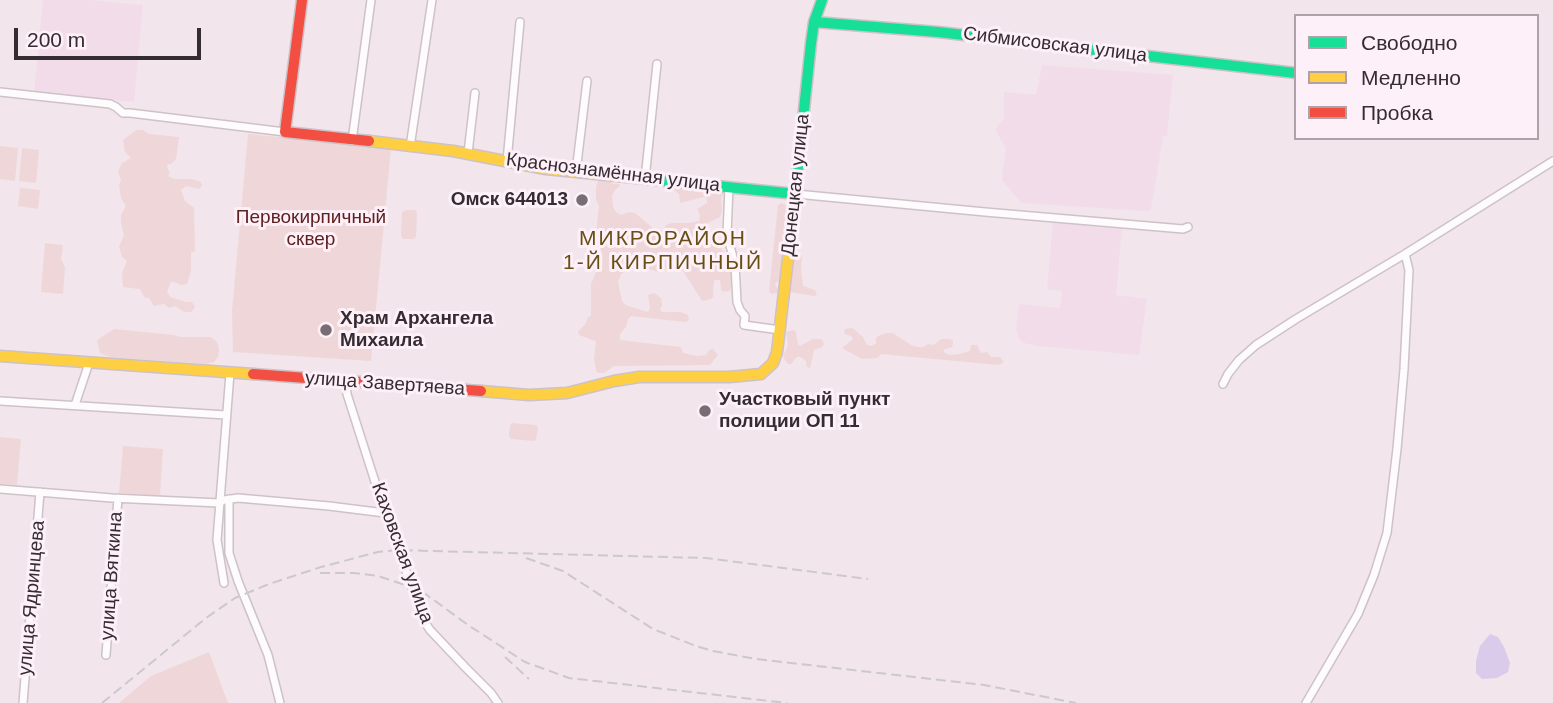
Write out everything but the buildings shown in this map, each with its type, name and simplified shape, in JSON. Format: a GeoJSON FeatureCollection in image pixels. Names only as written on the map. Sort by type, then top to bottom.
{"type":"FeatureCollection","features":[{"type":"Feature","properties":{"kind":"main road"},"geometry":{"type":"LineString","coordinates":[[285,132],[302,0]]}},
{"type":"Feature","properties":{"kind":"main road","name":"Донецкая улица"},"geometry":{"type":"LineString","coordinates":[[768,369],[776,358],[814,22],[822,0]]}},
{"type":"Feature","properties":{"kind":"main road","name":"Сибмисовская улица"},"geometry":{"type":"LineString","coordinates":[[814,22],[951,33],[1294,73]]}},
{"type":"Feature","properties":{"kind":"main road","name":"Краснознамённая улица"},"geometry":{"type":"LineString","coordinates":[[285,132],[468,153],[547,169],[796,194]]}},
{"type":"Feature","properties":{"kind":"main road","name":"улица Завертяева"},"geometry":{"type":"LineString","coordinates":[[0,356],[528,395],[567,393],[639,377],[751,376],[768,369]]}},
{"type":"Feature","properties":{"kind":"street"},"geometry":{"type":"LineString","coordinates":[[352,141],[371,0]]}},
{"type":"Feature","properties":{"kind":"street"},"geometry":{"type":"LineString","coordinates":[[410,147],[432,0]]}},
{"type":"Feature","properties":{"kind":"street"},"geometry":{"type":"LineString","coordinates":[[507,161],[520,22]]}},
{"type":"Feature","properties":{"kind":"street"},"geometry":{"type":"LineString","coordinates":[[645,179],[657,64]]}},
{"type":"Feature","properties":{"kind":"street"},"geometry":{"type":"LineString","coordinates":[[576,172],[587,81]]}},
{"type":"Feature","properties":{"kind":"street","name":"Краснознамённая улица"},"geometry":{"type":"LineString","coordinates":[[0,92],[110,104],[123,113],[285,132]]}},
{"type":"Feature","properties":{"kind":"street"},"geometry":{"type":"LineString","coordinates":[[468,153],[475,93]]}},
{"type":"Feature","properties":{"kind":"street"},"geometry":{"type":"LineString","coordinates":[[1223,384],[1239,360],[1256,345],[1553,161]]}},
{"type":"Feature","properties":{"kind":"street"},"geometry":{"type":"LineString","coordinates":[[729,187],[727,234],[735,265],[737,302],[745,316],[744,326],[780,330]]}},
{"type":"Feature","properties":{"kind":"street","name":"Краснознамённая улица"},"geometry":{"type":"LineString","coordinates":[[796,194],[1183,229],[1188,227]]}},
{"type":"Feature","properties":{"kind":"street"},"geometry":{"type":"LineString","coordinates":[[1306,703],[1358,614],[1387,533],[1398,449],[1404,369],[1409,270],[1405,254]]}},
{"type":"Feature","properties":{"kind":"street"},"geometry":{"type":"LineString","coordinates":[[75,405],[89,363]]}},
{"type":"Feature","properties":{"kind":"street"},"geometry":{"type":"LineString","coordinates":[[224,583],[217,540],[230,373]]}},
{"type":"Feature","properties":{"kind":"street","name":"Каховская улица"},"geometry":{"type":"LineString","coordinates":[[345,380],[347,394],[385,513],[424,621],[498,703]]}},
{"type":"Feature","properties":{"kind":"street"},"geometry":{"type":"LineString","coordinates":[[0,401],[226,415]]}},
{"type":"Feature","properties":{"kind":"street"},"geometry":{"type":"LineString","coordinates":[[0,489],[219,503],[229,499],[385,513]]}},
{"type":"Feature","properties":{"kind":"street","name":"улица Ядринцева"},"geometry":{"type":"LineString","coordinates":[[23,703],[40,492]]}},
{"type":"Feature","properties":{"kind":"street","name":"улица Вяткина"},"geometry":{"type":"LineString","coordinates":[[106,655],[118,498]]}},
{"type":"Feature","properties":{"kind":"street"},"geometry":{"type":"LineString","coordinates":[[229,499],[229,553],[268,655],[280,703]]}},
{"type":"Feature","properties":{"kind":"shaded area"},"geometry":{"type":"Polygon","coordinates":[[[43,0],[91,0],[143,5],[134,102],[34,93],[43,0]]]}},
{"type":"Feature","properties":{"kind":"shaded area"},"geometry":{"type":"Polygon","coordinates":[[[1042,65],[1173,75],[1167,136],[1163,136],[1151,209],[1147,211],[1021,203],[1002,180],[1006,148],[995,130],[1004,118],[1004,92],[1036,95],[1042,65]]]}},
{"type":"Feature","properties":{"kind":"shaded area"},"geometry":{"type":"Polygon","coordinates":[[[1053,222],[1122,229],[1116,295],[1147,299],[1139,355],[1037,346],[1019,339],[1016,328],[1019,304],[1060,308],[1062,291],[1047,289],[1053,222]]]}},
{"type":"Feature","properties":{"kind":"shaded area"},"geometry":{"type":"Polygon","coordinates":[[[1490,634],[1498,637],[1510,663],[1508,672],[1497,678],[1482,679],[1476,673],[1476,661],[1480,646],[1490,634]]]}},
{"type":"Feature","properties":{"kind":"green space"},"geometry":{"type":"Polygon","coordinates":[[[136,130],[179,137],[176,159],[167,167],[170,173],[168,176],[201,182],[199,189],[186,186],[181,190],[185,201],[194,208],[195,251],[191,253],[191,271],[187,284],[171,282],[167,291],[170,297],[192,302],[195,307],[191,312],[184,312],[175,306],[169,308],[164,304],[154,306],[140,289],[123,287],[122,273],[127,261],[122,257],[119,247],[124,235],[121,215],[126,206],[121,198],[118,171],[122,163],[131,158],[125,152],[123,140],[136,130]]]}},
{"type":"Feature","properties":{"kind":"green space","name":"Первокирпичный сквер"},"geometry":{"type":"Polygon","coordinates":[[[248,134],[391,148],[371,361],[233,352],[232,311],[248,134]]]}},
{"type":"Feature","properties":{"kind":"green space"},"geometry":{"type":"Polygon","coordinates":[[[0,146],[18,148],[15,181],[0,179],[0,146]]]}},
{"type":"Feature","properties":{"kind":"green space"},"geometry":{"type":"Polygon","coordinates":[[[22,148],[39,150],[36,183],[19,181],[22,148]]]}},
{"type":"Feature","properties":{"kind":"green space"},"geometry":{"type":"Polygon","coordinates":[[[600,179],[620,186],[612,195],[616,212],[621,215],[635,213],[660,231],[672,223],[699,221],[697,209],[707,203],[707,197],[704,197],[680,203],[675,187],[725,191],[721,199],[720,217],[705,227],[711,239],[719,241],[726,254],[733,279],[730,291],[721,290],[720,280],[716,280],[713,297],[702,301],[683,271],[673,267],[658,272],[630,269],[621,274],[618,282],[622,301],[626,305],[647,312],[650,308],[648,295],[654,293],[661,298],[662,312],[680,312],[689,318],[685,322],[631,316],[620,334],[620,340],[681,347],[683,353],[697,356],[706,355],[713,349],[718,355],[710,365],[614,366],[604,373],[596,371],[596,343],[578,332],[591,316],[591,284],[597,270],[595,260],[602,252],[595,241],[599,206],[596,187],[600,179]]]}},
{"type":"Feature","properties":{"kind":"green space"},"geometry":{"type":"Polygon","coordinates":[[[20,188],[40,190],[38,209],[18,206],[20,188]]]}},
{"type":"Feature","properties":{"kind":"green space"},"geometry":{"type":"Polygon","coordinates":[[[781,203],[787,207],[787,211],[779,281],[775,285],[779,290],[771,294],[769,291],[778,205],[781,203]]]}},
{"type":"Feature","properties":{"kind":"green space"},"geometry":{"type":"Polygon","coordinates":[[[415,210],[417,213],[416,237],[413,239],[403,239],[401,236],[402,212],[415,210]]]}},
{"type":"Feature","properties":{"kind":"green space"},"geometry":{"type":"Polygon","coordinates":[[[45,243],[63,245],[63,294],[41,292],[45,243]]]}},
{"type":"Feature","properties":{"kind":"green space"},"geometry":{"type":"Polygon","coordinates":[[[794,252],[802,256],[803,286],[815,290],[815,296],[789,292],[794,252]]]}},
{"type":"Feature","properties":{"kind":"green space"},"geometry":{"type":"Polygon","coordinates":[[[851,328],[871,346],[876,344],[878,336],[887,333],[893,333],[917,347],[934,345],[941,339],[950,339],[953,341],[952,347],[943,350],[945,353],[959,354],[970,351],[971,345],[977,345],[981,353],[987,352],[991,357],[1000,357],[1004,362],[999,365],[881,354],[877,358],[862,359],[842,348],[853,339],[844,331],[851,328]]]}},
{"type":"Feature","properties":{"kind":"green space"},"geometry":{"type":"Polygon","coordinates":[[[114,329],[181,337],[211,337],[217,342],[218,357],[214,362],[206,364],[110,357],[100,353],[97,340],[114,329]]]}},
{"type":"Feature","properties":{"kind":"green space"},"geometry":{"type":"Polygon","coordinates":[[[794,330],[800,346],[813,339],[822,339],[824,344],[814,350],[810,368],[800,357],[791,364],[784,359],[788,345],[786,333],[794,330]]]}},
{"type":"Feature","properties":{"kind":"green space"},"geometry":{"type":"Polygon","coordinates":[[[512,423],[536,425],[536,440],[511,439],[509,436],[512,423]]]}},
{"type":"Feature","properties":{"kind":"green space"},"geometry":{"type":"Polygon","coordinates":[[[0,437],[21,439],[17,485],[0,484],[0,437]]]}},
{"type":"Feature","properties":{"kind":"green space"},"geometry":{"type":"Polygon","coordinates":[[[123,446],[163,449],[160,496],[119,493],[123,446]]]}},
{"type":"Feature","properties":{"kind":"green space"},"geometry":{"type":"Polygon","coordinates":[[[209,652],[228,703],[119,703],[151,676],[209,652]]]}},
{"type":"Feature","properties":{"kind":"railway"},"geometry":{"type":"LineString","coordinates":[[102,703],[206,618],[235,598],[321,567],[378,552],[398,550],[706,558],[868,579]]}},
{"type":"Feature","properties":{"kind":"railway"},"geometry":{"type":"LineString","coordinates":[[526,558],[563,571],[653,629],[713,651],[756,659],[984,685],[1076,703]]}},
{"type":"Feature","properties":{"kind":"railway"},"geometry":{"type":"LineString","coordinates":[[320,573],[378,576],[411,587],[427,595],[525,662],[569,678],[787,703]]}},
{"type":"Feature","properties":{"kind":"railway"},"geometry":{"type":"LineString","coordinates":[[505,657],[529,679]]}},
{"type":"Feature","properties":{"kind":"traffic: fast"},"geometry":{"type":"LineString","coordinates":[[792,224],[811,43],[814,22],[822,0]]}},
{"type":"Feature","properties":{"kind":"traffic: fast"},"geometry":{"type":"LineString","coordinates":[[814,22],[938,32],[1294,73]]}},
{"type":"Feature","properties":{"kind":"traffic: fast"},"geometry":{"type":"LineString","coordinates":[[647,179],[796,194]]}},
{"type":"Feature","properties":{"kind":"traffic: slow"},"geometry":{"type":"LineString","coordinates":[[369,141],[453,151],[546,169],[647,179]]}},
{"type":"Feature","properties":{"kind":"traffic: slow"},"geometry":{"type":"LineString","coordinates":[[481,391],[529,395],[567,393],[639,377],[729,377],[761,374],[773,363],[777,352],[792,224]]}},
{"type":"Feature","properties":{"kind":"traffic: slow"},"geometry":{"type":"LineString","coordinates":[[0,356],[253,374]]}},
{"type":"Feature","properties":{"kind":"traffic: jam"},"geometry":{"type":"LineString","coordinates":[[302,0],[285,132],[369,141]]}},
{"type":"Feature","properties":{"kind":"traffic: jam"},"geometry":{"type":"LineString","coordinates":[[253,374],[481,391]]}},
{"type":"Feature","properties":{"kind":"place","name":"Омск 644013"},"geometry":{"type":"Point","coordinates":[582,200]}},
{"type":"Feature","properties":{"kind":"place","name":"Храм Архангела Михаила"},"geometry":{"type":"Point","coordinates":[326,330]}},
{"type":"Feature","properties":{"kind":"place","name":"Участковый пункт полиции ОП 11"},"geometry":{"type":"Point","coordinates":[705,411]}},
{"type":"Feature","properties":{"kind":"district","name":"МИКРОРАЙОН 1-Й КИРПИЧНЫЙ"},"geometry":{"type":"Point","coordinates":[663,251]}}]}
